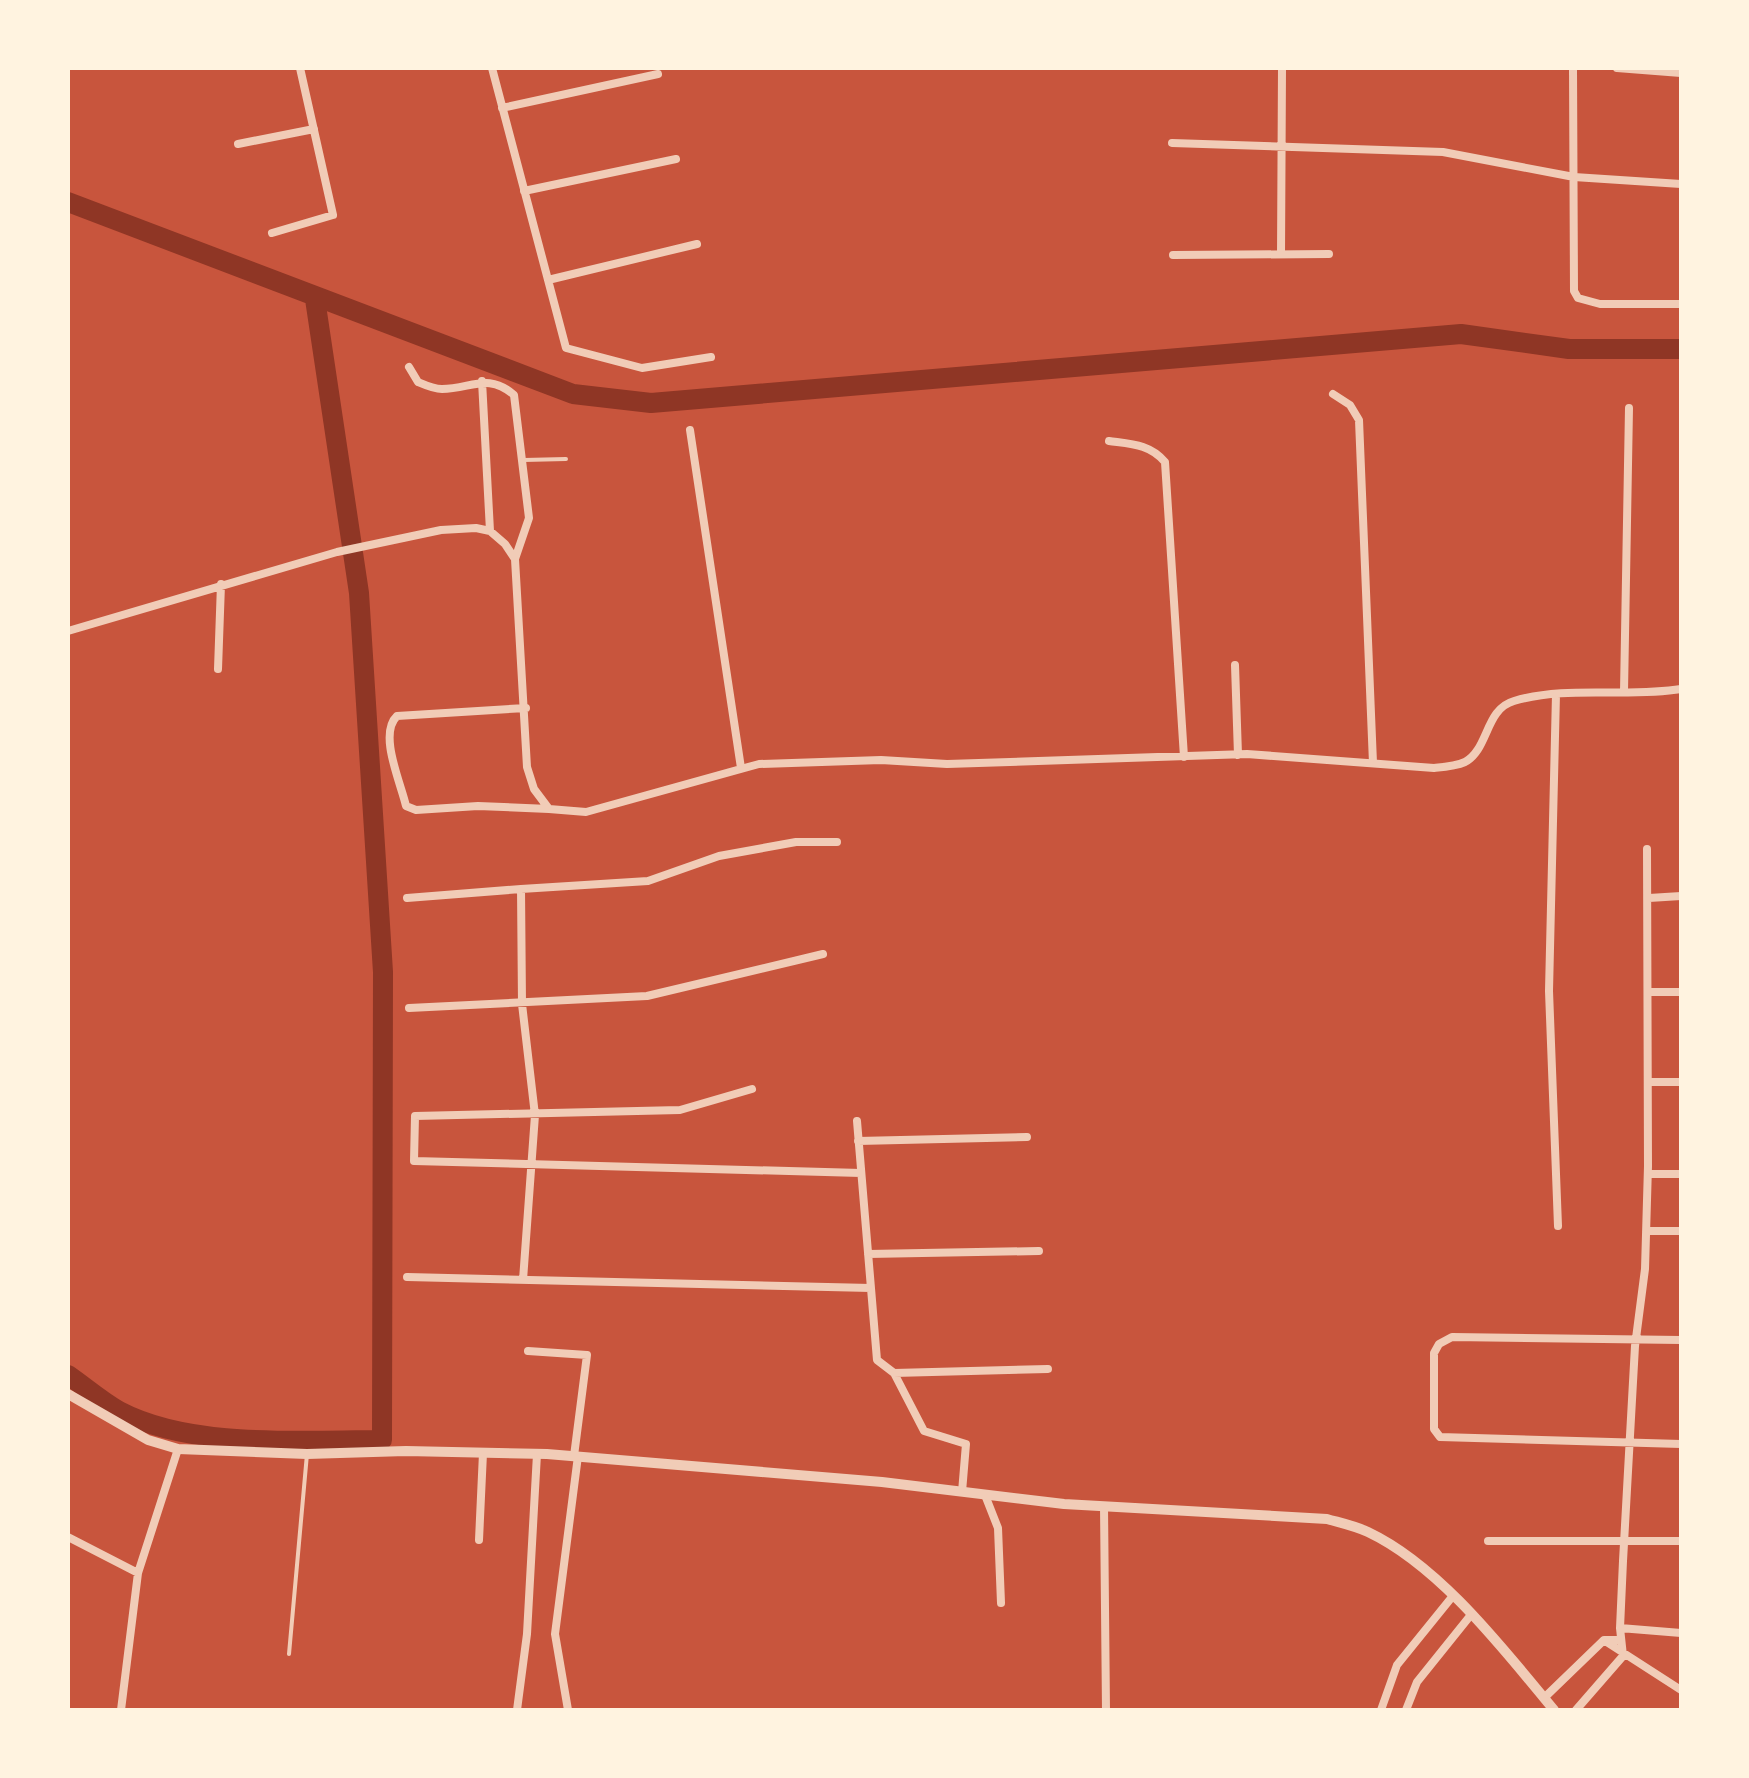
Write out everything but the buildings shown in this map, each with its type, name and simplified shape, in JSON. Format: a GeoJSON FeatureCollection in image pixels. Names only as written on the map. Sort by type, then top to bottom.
{"type":"FeatureCollection","features":[{"type":"Feature","properties":{"kind":"street"},"geometry":{"type":"LineString","coordinates":[[272,233],[333,215],[300,68]]}},
{"type":"Feature","properties":{"kind":"street"},"geometry":{"type":"LineString","coordinates":[[492,68],[566,348],[642,368],[711,357]]}},
{"type":"Feature","properties":{"kind":"street"},"geometry":{"type":"LineString","coordinates":[[1281,254],[1282,68]]}},
{"type":"Feature","properties":{"kind":"street"},"geometry":{"type":"LineString","coordinates":[[1573,68],[1574,291],[1578,298],[1600,304],[1681,304]]}},
{"type":"Feature","properties":{"kind":"street"},"geometry":{"type":"LineString","coordinates":[[1617,68],[1681,73]]}},
{"type":"Feature","properties":{"kind":"street"},"geometry":{"type":"LineString","coordinates":[[502,108],[658,74]]}},
{"type":"Feature","properties":{"kind":"street"},"geometry":{"type":"LineString","coordinates":[[238,144],[314,129]]}},
{"type":"Feature","properties":{"kind":"street"},"geometry":{"type":"LineString","coordinates":[[1172,143],[1443,152],[1574,177],[1681,184]]}},
{"type":"Feature","properties":{"kind":"street"},"geometry":{"type":"LineString","coordinates":[[524,191],[676,159]]}},
{"type":"Feature","properties":{"kind":"street"},"geometry":{"type":"LineString","coordinates":[[548,280],[697,244]]}},
{"type":"Feature","properties":{"kind":"street"},"geometry":{"type":"LineString","coordinates":[[1173,255],[1329,254]]}},
{"type":"Feature","properties":{"kind":"street"},"geometry":{"type":"LineString","coordinates":[[409,367],[418,382],[443,390],[482,381],[504,386],[514,395],[529,518],[515,559],[527,767],[534,789],[549,809]]}},
{"type":"Feature","properties":{"kind":"street"},"geometry":{"type":"LineString","coordinates":[[482,381],[490,531]]}},
{"type":"Feature","properties":{"kind":"street"},"geometry":{"type":"LineString","coordinates":[[1333,394],[1350,405],[1359,420],[1373,763]]}},
{"type":"Feature","properties":{"kind":"street"},"geometry":{"type":"LineString","coordinates":[[1624,692],[1629,408]]}},
{"type":"Feature","properties":{"kind":"street"},"geometry":{"type":"LineString","coordinates":[[690,430],[741,768]]}},
{"type":"Feature","properties":{"kind":"street"},"geometry":{"type":"LineString","coordinates":[[1109,441],[1146,447],[1156,451],[1165,462],[1184,757]]}},
{"type":"Feature","properties":{"kind":"street"},"geometry":{"type":"LineString","coordinates":[[68,631],[337,552],[381,546],[441,530],[490,531],[505,544],[515,559]]}},
{"type":"Feature","properties":{"kind":"street"},"geometry":{"type":"LineString","coordinates":[[218,669],[221,584]]}},
{"type":"Feature","properties":{"kind":"street"},"geometry":{"type":"LineString","coordinates":[[1235,665],[1238,755]]}},
{"type":"Feature","properties":{"kind":"street"},"geometry":{"type":"LineString","coordinates":[[526,708],[403,715],[392,720],[389,738],[406,806],[416,810],[478,806],[586,812],[741,768],[845,761],[947,764],[1238,755],[1373,763],[1418,769],[1463,763],[1475,755],[1501,709],[1511,701],[1556,694],[1681,689]]}},
{"type":"Feature","properties":{"kind":"street"},"geometry":{"type":"LineString","coordinates":[[1556,694],[1549,991],[1558,1226]]}},
{"type":"Feature","properties":{"kind":"street"},"geometry":{"type":"LineString","coordinates":[[407,898],[648,881],[719,856],[796,842],[837,842]]}},
{"type":"Feature","properties":{"kind":"street"},"geometry":{"type":"LineString","coordinates":[[1576,1710],[1623,1656],[1620,1628],[1624,1541],[1648,1174],[1647,849]]}},
{"type":"Feature","properties":{"kind":"street"},"geometry":{"type":"LineString","coordinates":[[521,889],[522,1004],[535,1115],[523,1280]]}},
{"type":"Feature","properties":{"kind":"street"},"geometry":{"type":"LineString","coordinates":[[1649,898],[1681,896]]}},
{"type":"Feature","properties":{"kind":"street"},"geometry":{"type":"LineString","coordinates":[[409,1008],[647,996],[823,954]]}},
{"type":"Feature","properties":{"kind":"street"},"geometry":{"type":"LineString","coordinates":[[1648,992],[1681,992]]}},
{"type":"Feature","properties":{"kind":"street"},"geometry":{"type":"LineString","coordinates":[[1649,1082],[1681,1082]]}},
{"type":"Feature","properties":{"kind":"street"},"geometry":{"type":"LineString","coordinates":[[752,1089],[680,1110],[415,1116],[414,1161],[861,1173]]}},
{"type":"Feature","properties":{"kind":"street"},"geometry":{"type":"LineString","coordinates":[[857,1121],[877,1360],[894,1373],[924,1431],[966,1444],[962,1492]]}},
{"type":"Feature","properties":{"kind":"street"},"geometry":{"type":"LineString","coordinates":[[858,1141],[1027,1137]]}},
{"type":"Feature","properties":{"kind":"street"},"geometry":{"type":"LineString","coordinates":[[1648,1174],[1681,1174]]}},
{"type":"Feature","properties":{"kind":"street"},"geometry":{"type":"LineString","coordinates":[[1646,1231],[1681,1231]]}},
{"type":"Feature","properties":{"kind":"street"},"geometry":{"type":"LineString","coordinates":[[868,1254],[1039,1251]]}},
{"type":"Feature","properties":{"kind":"street"},"geometry":{"type":"LineString","coordinates":[[407,1277],[871,1288]]}},
{"type":"Feature","properties":{"kind":"street"},"geometry":{"type":"LineString","coordinates":[[1681,1340],[1452,1337],[1439,1344],[1434,1353],[1434,1429],[1440,1437],[1681,1444]]}},
{"type":"Feature","properties":{"kind":"street"},"geometry":{"type":"LineString","coordinates":[[528,1351],[587,1355],[555,1634],[568,1710]]}},
{"type":"Feature","properties":{"kind":"street"},"geometry":{"type":"LineString","coordinates":[[894,1373],[1048,1369]]}},
{"type":"Feature","properties":{"kind":"street"},"geometry":{"type":"LineString","coordinates":[[68,1394],[148,1440],[178,1449],[307,1454],[406,1451],[576,1456],[1104,1506],[1327,1519],[1368,1532],[1410,1559],[1452,1597],[1554,1710]]}},
{"type":"Feature","properties":{"kind":"street"},"geometry":{"type":"LineString","coordinates":[[124,1710],[138,1573],[178,1449]]}},
{"type":"Feature","properties":{"kind":"street"},"geometry":{"type":"LineString","coordinates":[[479,1540],[483,1453]]}},
{"type":"Feature","properties":{"kind":"street"},"geometry":{"type":"LineString","coordinates":[[517,1710],[527,1634],[537,1454]]}},
{"type":"Feature","properties":{"kind":"street"},"geometry":{"type":"LineString","coordinates":[[985,1495],[998,1528],[1001,1603]]}},
{"type":"Feature","properties":{"kind":"street"},"geometry":{"type":"LineString","coordinates":[[1104,1506],[1106,1710]]}},
{"type":"Feature","properties":{"kind":"street"},"geometry":{"type":"LineString","coordinates":[[68,1537],[138,1573]]}},
{"type":"Feature","properties":{"kind":"street"},"geometry":{"type":"LineString","coordinates":[[1488,1541],[1681,1541]]}},
{"type":"Feature","properties":{"kind":"street"},"geometry":{"type":"LineString","coordinates":[[1381,1710],[1397,1665],[1452,1597]]}},
{"type":"Feature","properties":{"kind":"street"},"geometry":{"type":"LineString","coordinates":[[1406,1710],[1417,1682],[1470,1616]]}},
{"type":"Feature","properties":{"kind":"street"},"geometry":{"type":"LineString","coordinates":[[1620,1628],[1681,1633]]}},
{"type":"Feature","properties":{"kind":"street"},"geometry":{"type":"LineString","coordinates":[[1544,1698],[1604,1640],[1621,1640]]}},
{"type":"Feature","properties":{"kind":"street"},"geometry":{"type":"LineString","coordinates":[[1604,1640],[1623,1656],[1681,1690]]}},
{"type":"Feature","properties":{"kind":"lane"},"geometry":{"type":"LineString","coordinates":[[524,460],[566,459]]}},
{"type":"Feature","properties":{"kind":"lane"},"geometry":{"type":"LineString","coordinates":[[289,1654],[307,1454]]}},
{"type":"Feature","properties":{"kind":"waterway"},"geometry":{"type":"LineString","coordinates":[[68,202],[573,394],[651,403],[1461,334],[1569,349],[1681,349]]}},
{"type":"Feature","properties":{"kind":"waterway"},"geometry":{"type":"LineString","coordinates":[[68,1375],[119,1411],[179,1432],[248,1440],[382,1440],[383,972],[359,593],[315,299]]}}]}
